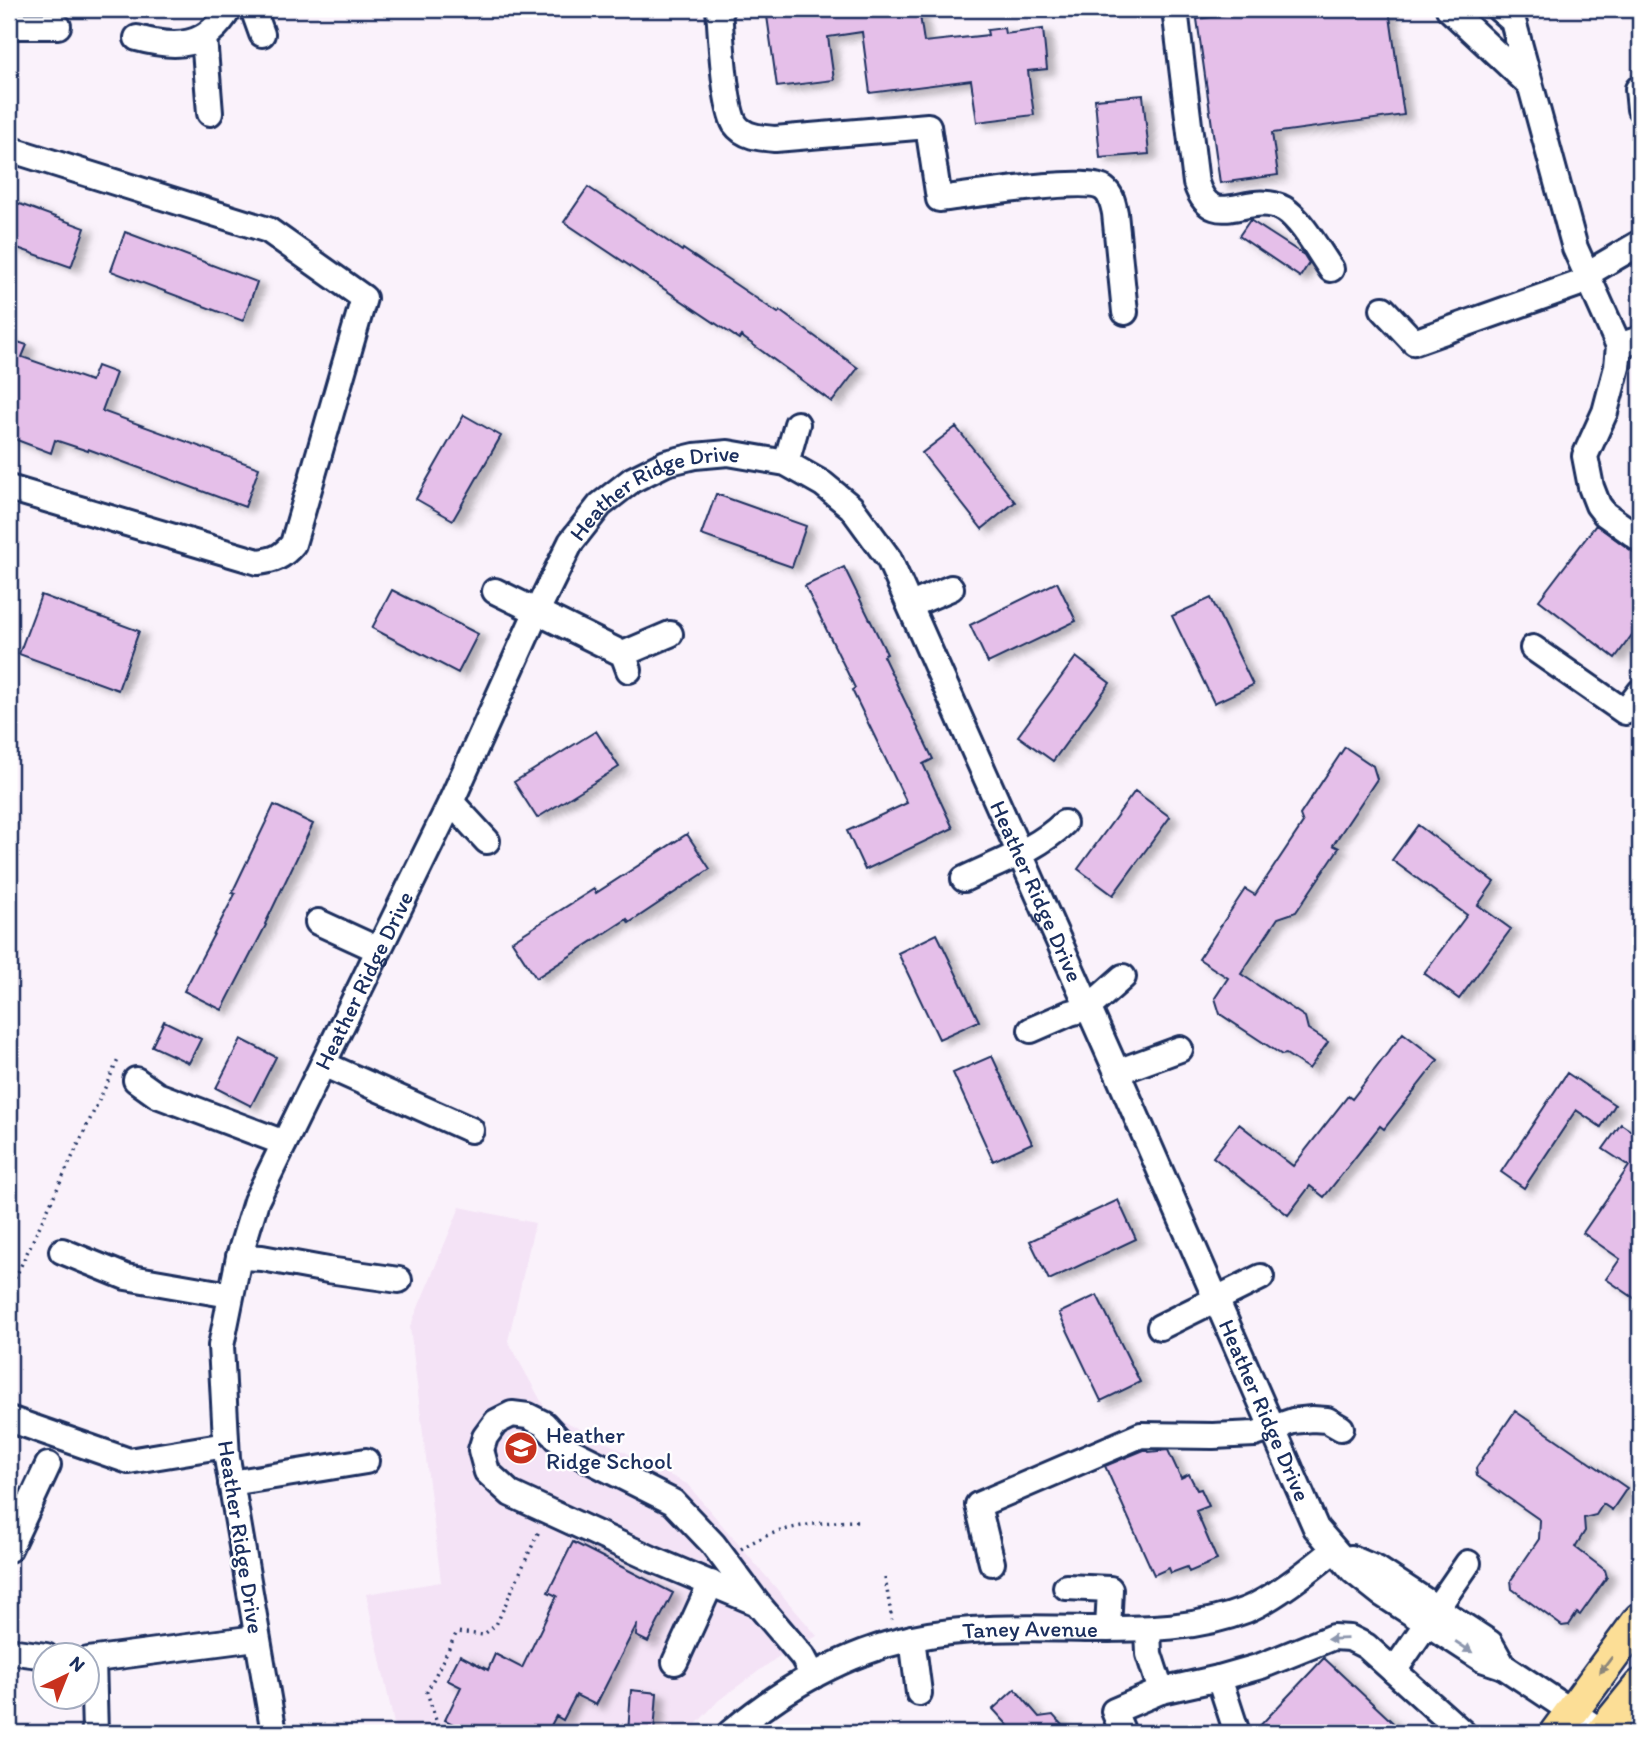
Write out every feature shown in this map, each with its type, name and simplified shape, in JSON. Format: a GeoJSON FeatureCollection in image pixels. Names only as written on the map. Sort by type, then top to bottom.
{"type":"FeatureCollection","features":[{"type":"Feature","properties":{"kind":"main road"},"geometry":{"type":"LineString","coordinates":[[1564,1723],[1640,1619]]}},
{"type":"Feature","properties":{"kind":"main road"},"geometry":{"type":"LineString","coordinates":[[1603,1733],[1640,1686]]}},
{"type":"Feature","properties":{"kind":"street"},"geometry":{"type":"LineString","coordinates":[[137,38],[162,44],[184,45],[204,37],[220,24],[229,9]]}},
{"type":"Feature","properties":{"kind":"street"},"geometry":{"type":"LineString","coordinates":[[253,9],[262,34]]}},
{"type":"Feature","properties":{"kind":"street"},"geometry":{"type":"LineString","coordinates":[[719,9],[729,108],[736,125],[744,133],[758,138],[775,139],[928,126],[939,199],[1088,184],[1105,189],[1112,199],[1115,213],[1125,312]]}},
{"type":"Feature","properties":{"kind":"street"},"geometry":{"type":"LineString","coordinates":[[1175,9],[1199,195],[1216,209],[1225,210],[1263,202],[1283,209],[1301,227],[1331,269]]}},
{"type":"Feature","properties":{"kind":"street"},"geometry":{"type":"LineString","coordinates":[[1449,9],[1531,85]]}},
{"type":"Feature","properties":{"kind":"street"},"geometry":{"type":"LineString","coordinates":[[1499,9],[1513,21],[1575,248],[1588,277],[1630,343],[1617,367],[1608,401],[1586,456],[1586,468],[1598,505],[1605,514],[1640,539]]}},
{"type":"Feature","properties":{"kind":"street"},"geometry":{"type":"LineString","coordinates":[[9,26],[44,20]]}},
{"type":"Feature","properties":{"kind":"street"},"geometry":{"type":"LineString","coordinates":[[204,37],[210,113]]}},
{"type":"Feature","properties":{"kind":"street"},"geometry":{"type":"LineString","coordinates":[[9,149],[268,230],[364,298],[293,544],[284,555],[274,560],[258,562],[9,488]]}},
{"type":"Feature","properties":{"kind":"street"},"geometry":{"type":"LineString","coordinates":[[1383,309],[1414,342],[1588,277],[1640,243]]}},
{"type":"Feature","properties":{"kind":"street"},"geometry":{"type":"LineString","coordinates":[[786,463],[797,424]]}},
{"type":"Feature","properties":{"kind":"street","name":"Heather Ridge Drive"},"geometry":{"type":"LineString","coordinates":[[274,1733],[231,1483],[226,1445],[221,1346],[239,1257],[256,1201],[451,802],[571,542],[600,505],[632,480],[666,463],[695,456],[729,453],[786,463],[823,484],[851,508],[889,559],[1316,1528],[1334,1550]]}},
{"type":"Feature","properties":{"kind":"street"},"geometry":{"type":"LineString","coordinates":[[911,605],[951,588]]}},
{"type":"Feature","properties":{"kind":"street"},"geometry":{"type":"LineString","coordinates":[[495,591],[537,611],[626,662],[670,634]]}},
{"type":"Feature","properties":{"kind":"street"},"geometry":{"type":"LineString","coordinates":[[1533,648],[1625,712],[1640,692]]}},
{"type":"Feature","properties":{"kind":"street"},"geometry":{"type":"LineString","coordinates":[[451,802],[487,841]]}},
{"type":"Feature","properties":{"kind":"street"},"geometry":{"type":"LineString","coordinates":[[964,879],[1019,853],[1056,831],[1064,823]]}},
{"type":"Feature","properties":{"kind":"street"},"geometry":{"type":"LineString","coordinates":[[318,922],[379,950]]}},
{"type":"Feature","properties":{"kind":"street"},"geometry":{"type":"LineString","coordinates":[[1031,1030],[1088,1008],[1123,977]]}},
{"type":"Feature","properties":{"kind":"street"},"geometry":{"type":"LineString","coordinates":[[1117,1072],[1180,1049]]}},
{"type":"Feature","properties":{"kind":"street"},"geometry":{"type":"LineString","coordinates":[[323,1064],[471,1130]]}},
{"type":"Feature","properties":{"kind":"street"},"geometry":{"type":"LineString","coordinates":[[136,1080],[157,1095],[284,1143]]}},
{"type":"Feature","properties":{"kind":"street"},"geometry":{"type":"LineString","coordinates":[[62,1251],[126,1277],[230,1295]]}},
{"type":"Feature","properties":{"kind":"street"},"geometry":{"type":"LineString","coordinates":[[239,1257],[262,1258],[399,1280]]}},
{"type":"Feature","properties":{"kind":"street"},"geometry":{"type":"LineString","coordinates":[[1160,1327],[1261,1278]]}},
{"type":"Feature","properties":{"kind":"street"},"geometry":{"type":"LineString","coordinates":[[757,1603],[511,1494],[487,1472],[481,1450],[485,1437],[496,1422],[512,1414],[528,1416],[544,1424],[567,1449],[673,1502],[713,1544],[757,1603],[803,1657],[813,1676]]}},
{"type":"Feature","properties":{"kind":"street"},"geometry":{"type":"LineString","coordinates":[[9,1419],[129,1461],[226,1445]]}},
{"type":"Feature","properties":{"kind":"street"},"geometry":{"type":"LineString","coordinates":[[992,1563],[978,1505],[1141,1435],[1255,1434],[1293,1421],[1312,1419],[1326,1420],[1341,1428]]}},
{"type":"Feature","properties":{"kind":"street"},"geometry":{"type":"LineString","coordinates":[[231,1483],[366,1461]]}},
{"type":"Feature","properties":{"kind":"street"},"geometry":{"type":"LineString","coordinates":[[9,1549],[48,1465]]}},
{"type":"Feature","properties":{"kind":"street"},"geometry":{"type":"LineString","coordinates":[[1334,1550],[1377,1569],[1482,1659],[1503,1666],[1564,1723],[1603,1733]]}},
{"type":"Feature","properties":{"kind":"street","name":"Taney Avenue"},"geometry":{"type":"LineString","coordinates":[[747,1728],[790,1689],[813,1676],[864,1653],[912,1638],[995,1629],[1148,1629],[1188,1626],[1248,1609],[1318,1564],[1334,1550]]}},
{"type":"Feature","properties":{"kind":"street"},"geometry":{"type":"LineString","coordinates":[[1394,1671],[1468,1563]]}},
{"type":"Feature","properties":{"kind":"street"},"geometry":{"type":"LineString","coordinates":[[675,1661],[711,1583]]}},
{"type":"Feature","properties":{"kind":"street"},"geometry":{"type":"LineString","coordinates":[[1066,1587],[1110,1589],[1108,1629]]}},
{"type":"Feature","properties":{"kind":"street"},"geometry":{"type":"LineString","coordinates":[[1148,1629],[1149,1654],[1161,1691]]}},
{"type":"Feature","properties":{"kind":"street"},"geometry":{"type":"LineString","coordinates":[[102,1658],[256,1637]]}},
{"type":"Feature","properties":{"kind":"street"},"geometry":{"type":"LineString","coordinates":[[1123,1733],[1114,1711],[1161,1691],[1261,1666],[1333,1637],[1350,1638],[1366,1646],[1463,1733]]}},
{"type":"Feature","properties":{"kind":"street"},"geometry":{"type":"LineString","coordinates":[[912,1638],[919,1693]]}},
{"type":"Feature","properties":{"kind":"street"},"geometry":{"type":"LineString","coordinates":[[9,1651],[32,1654]]}},
{"type":"Feature","properties":{"kind":"street"},"geometry":{"type":"LineString","coordinates":[[1219,1678],[1237,1733]]}},
{"type":"Feature","properties":{"kind":"street"},"geometry":{"type":"LineString","coordinates":[[93,1710],[95,1733]]}},
{"type":"Feature","properties":{"kind":"path"},"geometry":{"type":"LineString","coordinates":[[9,1291],[119,1058]]}},
{"type":"Feature","properties":{"kind":"path"},"geometry":{"type":"LineString","coordinates":[[737,1552],[755,1540],[774,1533],[807,1525],[858,1521]]}},
{"type":"Feature","properties":{"kind":"path"},"geometry":{"type":"LineString","coordinates":[[440,1733],[427,1692],[457,1632],[483,1635],[496,1625],[543,1522]]}},
{"type":"Feature","properties":{"kind":"path"},"geometry":{"type":"LineString","coordinates":[[885,1578],[892,1622]]}},
{"type":"Feature","properties":{"kind":"shaded area","name":"Heather Ridge School"},"geometry":{"type":"Polygon","coordinates":[[[460,1207],[535,1223],[508,1341],[547,1412],[687,1484],[817,1636],[778,1657],[719,1700],[688,1733],[396,1733],[366,1594],[441,1582],[410,1327],[460,1207]]]}},
{"type":"Feature","properties":{"kind":"building"},"geometry":{"type":"Polygon","coordinates":[[[766,9],[919,9],[924,42],[988,35],[987,30],[1004,28],[1005,34],[1043,29],[1047,69],[1028,71],[1034,115],[977,122],[971,80],[870,93],[862,32],[828,37],[834,80],[777,87],[766,9]]]}},
{"type":"Feature","properties":{"kind":"building"},"geometry":{"type":"Polygon","coordinates":[[[1269,9],[1389,9],[1404,115],[1272,133],[1278,175],[1220,183],[1197,19],[1269,9]]]}},
{"type":"Feature","properties":{"kind":"building"},"geometry":{"type":"Polygon","coordinates":[[[1143,95],[1149,154],[1100,158],[1095,99],[1143,95]]]}},
{"type":"Feature","properties":{"kind":"building"},"geometry":{"type":"Polygon","coordinates":[[[588,187],[778,313],[780,311],[858,368],[832,402],[741,336],[739,339],[564,222],[588,187]]]}},
{"type":"Feature","properties":{"kind":"building"},"geometry":{"type":"Polygon","coordinates":[[[9,200],[85,228],[71,267],[9,245],[9,200]]]}},
{"type":"Feature","properties":{"kind":"building"},"geometry":{"type":"Polygon","coordinates":[[[1250,220],[1304,255],[1309,263],[1300,277],[1239,236],[1250,220]]]}},
{"type":"Feature","properties":{"kind":"building"},"geometry":{"type":"Polygon","coordinates":[[[125,232],[257,282],[243,321],[111,271],[125,232]]]}},
{"type":"Feature","properties":{"kind":"building"},"geometry":{"type":"Polygon","coordinates":[[[9,339],[27,345],[22,357],[91,381],[97,366],[116,373],[102,411],[259,468],[245,507],[88,449],[55,440],[51,453],[9,437],[9,339]]]}},
{"type":"Feature","properties":{"kind":"building"},"geometry":{"type":"Polygon","coordinates":[[[464,415],[501,436],[453,520],[416,499],[464,415]]]}},
{"type":"Feature","properties":{"kind":"building"},"geometry":{"type":"Polygon","coordinates":[[[956,427],[1015,502],[982,529],[922,453],[956,427]]]}},
{"type":"Feature","properties":{"kind":"building"},"geometry":{"type":"Polygon","coordinates":[[[716,494],[806,526],[792,567],[701,535],[716,494]]]}},
{"type":"Feature","properties":{"kind":"building"},"geometry":{"type":"Polygon","coordinates":[[[1596,525],[1640,557],[1640,624],[1615,658],[1539,600],[1596,525]]]}},
{"type":"Feature","properties":{"kind":"building"},"geometry":{"type":"Polygon","coordinates":[[[844,567],[887,654],[883,656],[933,759],[923,764],[953,828],[865,870],[847,831],[907,803],[805,586],[844,567]]]}},
{"type":"Feature","properties":{"kind":"building"},"geometry":{"type":"Polygon","coordinates":[[[1057,582],[1076,621],[988,663],[970,625],[1057,582]]]}},
{"type":"Feature","properties":{"kind":"building"},"geometry":{"type":"Polygon","coordinates":[[[392,590],[478,634],[458,673],[372,628],[392,590]]]}},
{"type":"Feature","properties":{"kind":"building"},"geometry":{"type":"Polygon","coordinates":[[[41,595],[139,631],[118,690],[19,654],[41,595]]]}},
{"type":"Feature","properties":{"kind":"building"},"geometry":{"type":"Polygon","coordinates":[[[1211,598],[1253,685],[1214,703],[1172,616],[1211,598]]]}},
{"type":"Feature","properties":{"kind":"building"},"geometry":{"type":"Polygon","coordinates":[[[1076,657],[1110,683],[1053,761],[1018,736],[1076,657]]]}},
{"type":"Feature","properties":{"kind":"building"},"geometry":{"type":"Polygon","coordinates":[[[596,731],[619,767],[537,818],[514,782],[596,731]]]}},
{"type":"Feature","properties":{"kind":"building"},"geometry":{"type":"Polygon","coordinates":[[[1345,747],[1373,766],[1377,779],[1333,845],[1339,848],[1296,912],[1278,918],[1241,974],[1305,1017],[1308,1029],[1328,1042],[1309,1069],[1286,1054],[1282,1055],[1220,1014],[1215,998],[1228,978],[1199,959],[1245,889],[1255,895],[1303,823],[1300,815],[1345,747]]]}},
{"type":"Feature","properties":{"kind":"building"},"geometry":{"type":"Polygon","coordinates":[[[1135,791],[1170,817],[1113,895],[1078,869],[1135,791]]]}},
{"type":"Feature","properties":{"kind":"building"},"geometry":{"type":"Polygon","coordinates":[[[274,805],[313,824],[266,925],[222,1010],[184,991],[235,894],[232,893],[274,805]]]}},
{"type":"Feature","properties":{"kind":"building"},"geometry":{"type":"Polygon","coordinates":[[[1418,825],[1494,882],[1478,905],[1511,929],[1459,999],[1424,973],[1467,915],[1392,860],[1418,825]]]}},
{"type":"Feature","properties":{"kind":"building"},"geometry":{"type":"Polygon","coordinates":[[[687,834],[710,869],[629,923],[627,919],[536,978],[512,941],[594,889],[596,893],[687,834]]]}},
{"type":"Feature","properties":{"kind":"building"},"geometry":{"type":"Polygon","coordinates":[[[937,934],[979,1021],[939,1039],[898,953],[937,934]]]}},
{"type":"Feature","properties":{"kind":"building"},"geometry":{"type":"Polygon","coordinates":[[[164,1021],[201,1039],[189,1063],[152,1046],[164,1021]]]}},
{"type":"Feature","properties":{"kind":"building"},"geometry":{"type":"Polygon","coordinates":[[[1403,1033],[1438,1060],[1384,1129],[1380,1126],[1324,1197],[1310,1186],[1288,1215],[1213,1157],[1239,1124],[1293,1166],[1348,1096],[1352,1099],[1403,1033]]]}},
{"type":"Feature","properties":{"kind":"building"},"geometry":{"type":"Polygon","coordinates":[[[241,1039],[276,1057],[251,1106],[216,1088],[241,1039]]]}},
{"type":"Feature","properties":{"kind":"building"},"geometry":{"type":"Polygon","coordinates":[[[992,1056],[1032,1143],[993,1161],[953,1073],[992,1056]]]}},
{"type":"Feature","properties":{"kind":"building"},"geometry":{"type":"Polygon","coordinates":[[[1567,1073],[1615,1105],[1601,1127],[1576,1110],[1524,1188],[1501,1172],[1567,1073]]]}},
{"type":"Feature","properties":{"kind":"building"},"geometry":{"type":"Polygon","coordinates":[[[1621,1124],[1640,1137],[1640,1302],[1606,1279],[1620,1259],[1583,1233],[1629,1166],[1603,1149],[1621,1124]]]}},
{"type":"Feature","properties":{"kind":"building"},"geometry":{"type":"Polygon","coordinates":[[[1118,1200],[1136,1239],[1049,1280],[1030,1241],[1118,1200]]]}},
{"type":"Feature","properties":{"kind":"building"},"geometry":{"type":"Polygon","coordinates":[[[1097,1295],[1140,1382],[1101,1401],[1059,1313],[1097,1295]]]}},
{"type":"Feature","properties":{"kind":"building"},"geometry":{"type":"Polygon","coordinates":[[[1515,1411],[1627,1488],[1612,1510],[1603,1504],[1596,1515],[1584,1518],[1585,1531],[1575,1547],[1605,1570],[1607,1577],[1580,1615],[1577,1613],[1569,1625],[1562,1626],[1512,1589],[1511,1580],[1539,1539],[1540,1520],[1477,1476],[1476,1468],[1515,1411]]]}},
{"type":"Feature","properties":{"kind":"building"},"geometry":{"type":"Polygon","coordinates":[[[1144,1450],[1168,1450],[1181,1478],[1189,1474],[1197,1490],[1201,1489],[1209,1506],[1196,1511],[1217,1560],[1189,1572],[1187,1567],[1171,1573],[1169,1568],[1154,1575],[1105,1466],[1144,1450]]]}},
{"type":"Feature","properties":{"kind":"building"},"geometry":{"type":"Polygon","coordinates":[[[573,1542],[673,1593],[648,1642],[636,1636],[637,1624],[596,1705],[576,1695],[563,1720],[556,1716],[547,1733],[488,1733],[474,1726],[470,1733],[445,1720],[461,1687],[447,1680],[460,1655],[488,1670],[495,1654],[522,1668],[557,1596],[548,1592],[573,1542]]]}},
{"type":"Feature","properties":{"kind":"building"},"geometry":{"type":"Polygon","coordinates":[[[1324,1658],[1404,1733],[1253,1733],[1324,1658]]]}},
{"type":"Feature","properties":{"kind":"building"},"geometry":{"type":"Polygon","coordinates":[[[1015,1689],[1039,1717],[1053,1715],[1069,1733],[1015,1733],[993,1709],[1015,1689]]]}},
{"type":"Feature","properties":{"kind":"building"},"geometry":{"type":"Polygon","coordinates":[[[631,1690],[657,1693],[654,1733],[628,1733],[631,1690]]]}},
{"type":"Feature","properties":{"kind":"place","name":"Heather Ridge School"},"geometry":{"type":"Point","coordinates":[521,1448]}}]}
